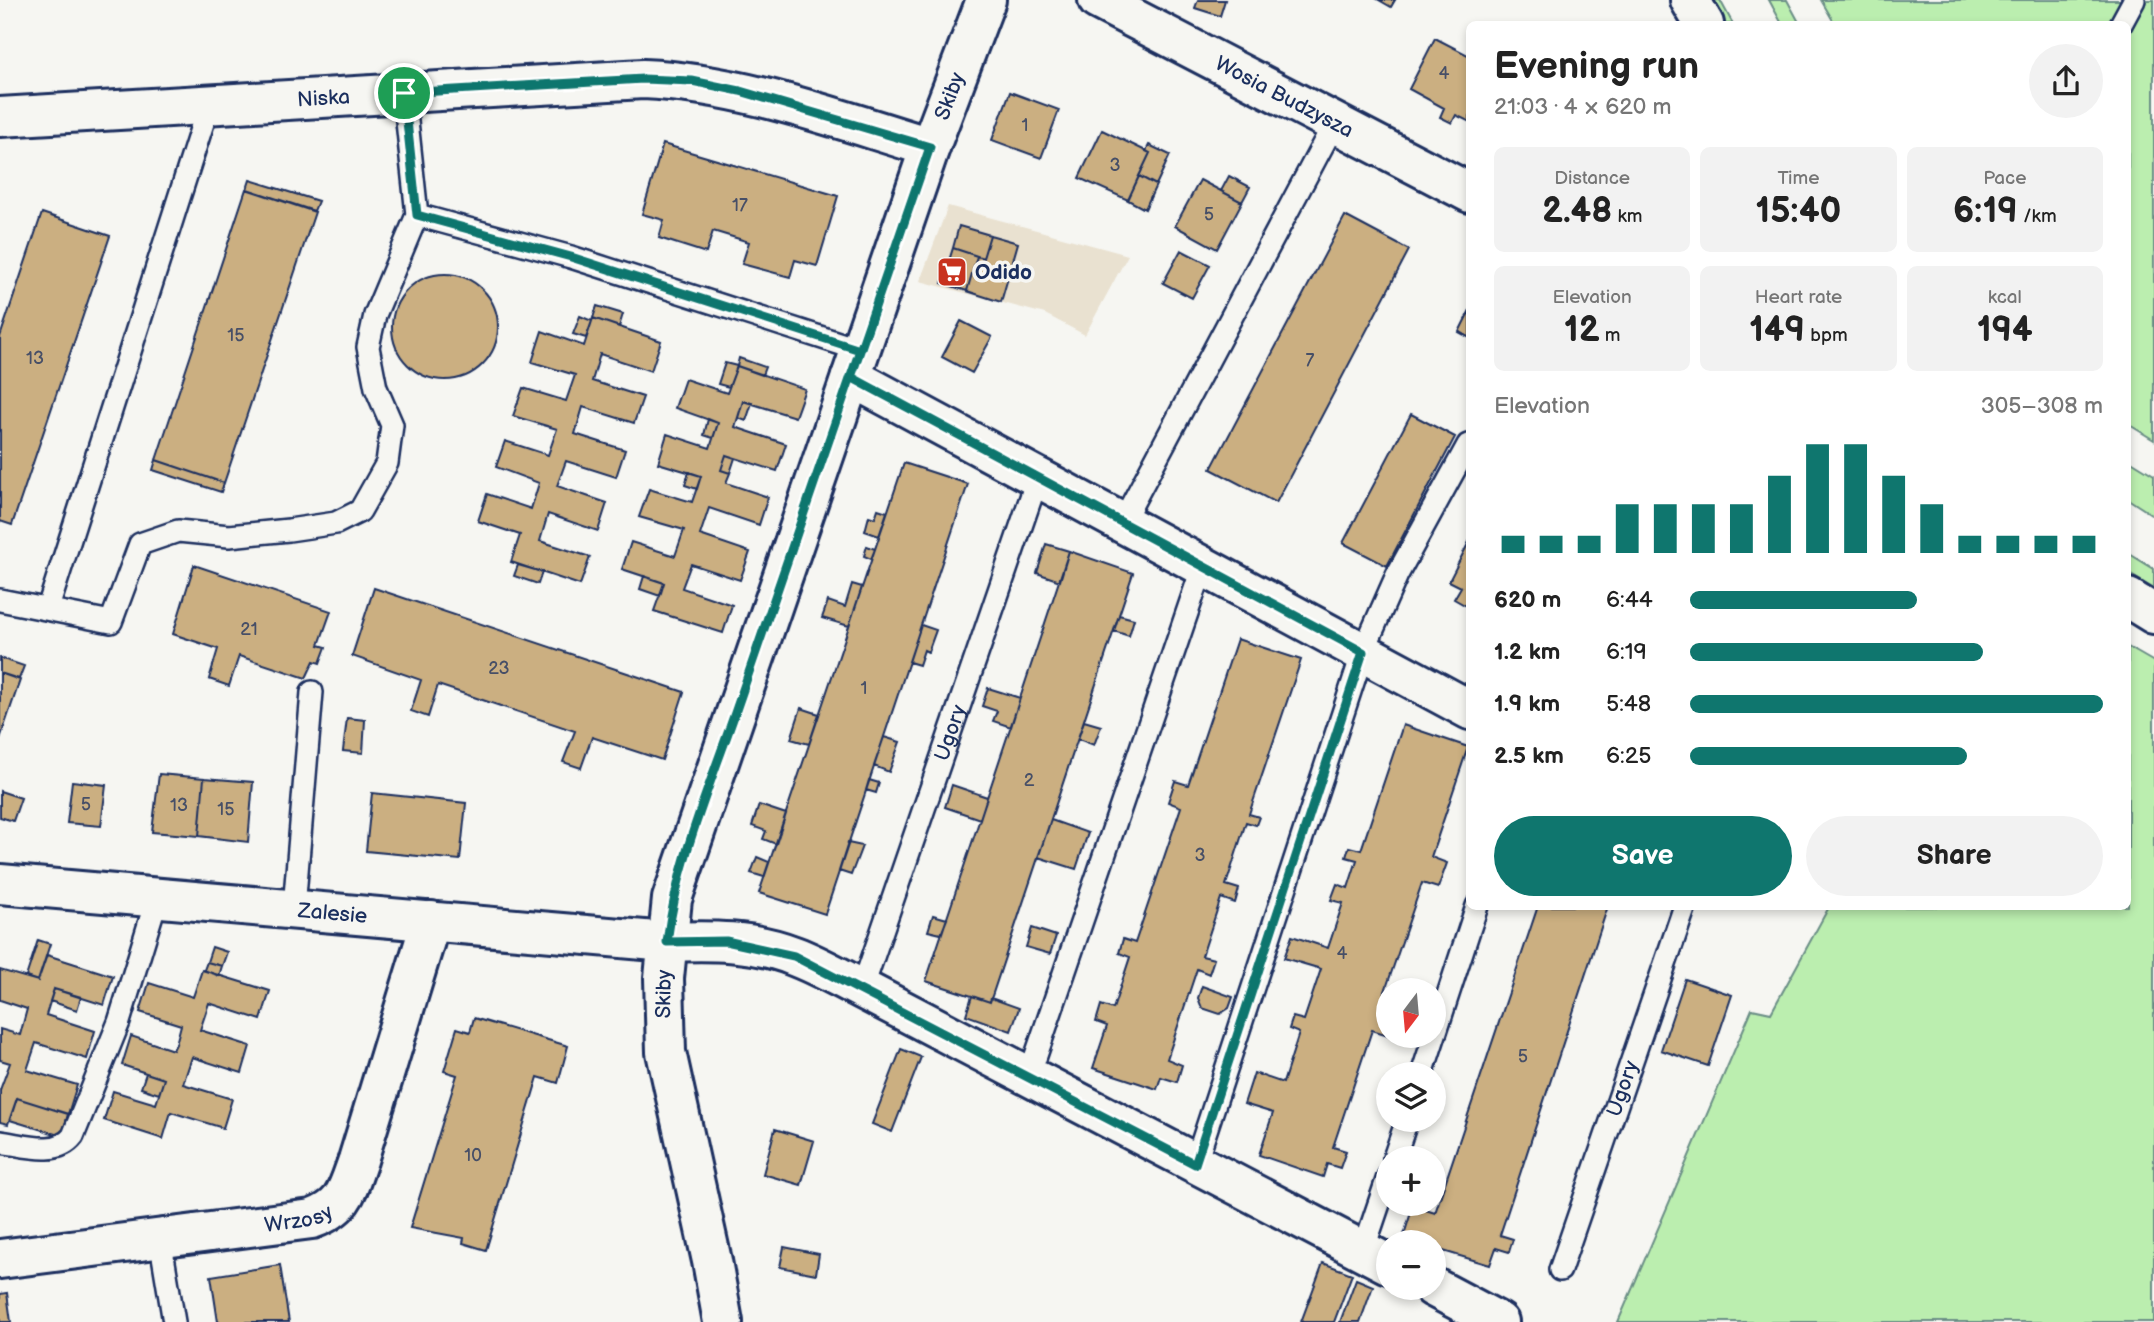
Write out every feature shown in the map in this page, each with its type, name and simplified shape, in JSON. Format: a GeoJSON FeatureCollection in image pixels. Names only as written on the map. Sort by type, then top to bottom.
{"type":"FeatureCollection","features":[{"type":"Feature","properties":{"kind":"street","name":"Skiby"},"geometry":{"type":"LineString","coordinates":[[723,1322],[666,1052],[663,1017],[672,899],[930,147],[986,0]]}},
{"type":"Feature","properties":{"kind":"street","name":"Wosia Budzysza"},"geometry":{"type":"LineString","coordinates":[[1098,0],[1466,191]]}},
{"type":"Feature","properties":{"kind":"street"},"geometry":{"type":"LineString","coordinates":[[1690,0],[1702,21]]}},
{"type":"Feature","properties":{"kind":"street","name":"Niska"},"geometry":{"type":"LineString","coordinates":[[0,117],[643,79],[692,81],[740,91],[930,147]]}},
{"type":"Feature","properties":{"kind":"street"},"geometry":{"type":"LineString","coordinates":[[855,364],[1038,477],[1466,708]]}},
{"type":"Feature","properties":{"kind":"street"},"geometry":{"type":"LineString","coordinates":[[2131,600],[2154,614]]}},
{"type":"Feature","properties":{"kind":"street","name":"Zalesie"},"geometry":{"type":"LineString","coordinates":[[0,884],[667,942]]}},
{"type":"Feature","properties":{"kind":"street","name":"Wrzosy"},"geometry":{"type":"LineString","coordinates":[[0,1259],[312,1219],[330,1212],[345,1198],[431,921]]}},
{"type":"Feature","properties":{"kind":"street"},"geometry":{"type":"LineString","coordinates":[[667,942],[726,941],[761,946],[794,956],[1376,1257]]}},
{"type":"Feature","properties":{"kind":"street"},"geometry":{"type":"LineString","coordinates":[[1446,1294],[1499,1322]]}},
{"type":"Feature","properties":{"kind":"lane"},"geometry":{"type":"LineString","coordinates":[[2123,21],[2134,0]]}},
{"type":"Feature","properties":{"kind":"lane"},"geometry":{"type":"LineString","coordinates":[[0,600],[111,622],[140,544],[178,531],[229,537],[336,523],[359,511],[387,463],[393,425],[376,388],[369,347],[375,315],[417,215],[404,93]]}},
{"type":"Feature","properties":{"kind":"lane"},"geometry":{"type":"LineString","coordinates":[[48,608],[209,104]]}},
{"type":"Feature","properties":{"kind":"lane"},"geometry":{"type":"LineString","coordinates":[[1122,523],[1335,122]]}},
{"type":"Feature","properties":{"kind":"lane"},"geometry":{"type":"LineString","coordinates":[[417,215],[571,257],[855,364]]}},
{"type":"Feature","properties":{"kind":"lane"},"geometry":{"type":"LineString","coordinates":[[1195,1164],[1363,652],[1397,575],[1466,449]]}},
{"type":"Feature","properties":{"kind":"lane","name":"Ugory"},"geometry":{"type":"LineString","coordinates":[[862,989],[1038,477]]}},
{"type":"Feature","properties":{"kind":"lane"},"geometry":{"type":"LineString","coordinates":[[1029,1076],[1203,566]]}},
{"type":"Feature","properties":{"kind":"lane"},"geometry":{"type":"LineString","coordinates":[[294,908],[313,692]]}},
{"type":"Feature","properties":{"kind":"lane"},"geometry":{"type":"LineString","coordinates":[[0,1142],[57,1148],[66,1146],[73,1136],[119,1022],[157,898]]}},
{"type":"Feature","properties":{"kind":"lane"},"geometry":{"type":"LineString","coordinates":[[1426,1062],[1476,910]]}},
{"type":"Feature","properties":{"kind":"lane","name":"Ugory"},"geometry":{"type":"LineString","coordinates":[[1560,1270],[1684,910]]}},
{"type":"Feature","properties":{"kind":"lane"},"geometry":{"type":"LineString","coordinates":[[160,1238],[174,1322]]}},
{"type":"Feature","properties":{"kind":"shaded area"},"geometry":{"type":"Polygon","coordinates":[[[948,206],[1128,255],[1085,335],[1045,314],[920,281],[948,206]]]}},
{"type":"Feature","properties":{"kind":"green space"},"geometry":{"type":"Polygon","coordinates":[[[1710,0],[1720,0],[1731,21],[1722,21],[1710,0]]]}},
{"type":"Feature","properties":{"kind":"green space"},"geometry":{"type":"Polygon","coordinates":[[[1769,0],[1787,0],[1798,21],[1780,21],[1769,0]]]}},
{"type":"Feature","properties":{"kind":"green space"},"geometry":{"type":"Polygon","coordinates":[[[1821,0],[2154,0],[2154,440],[2131,426],[2131,21],[1833,21],[1821,0]]]}},
{"type":"Feature","properties":{"kind":"green space"},"geometry":{"type":"Polygon","coordinates":[[[2131,461],[2154,475],[2154,516],[2131,501],[2131,461]]]}},
{"type":"Feature","properties":{"kind":"green space"},"geometry":{"type":"Polygon","coordinates":[[[2131,555],[2154,569],[2154,589],[2131,575],[2131,555]]]}},
{"type":"Feature","properties":{"kind":"green space"},"geometry":{"type":"Polygon","coordinates":[[[2131,649],[2154,662],[2154,1322],[1618,1322],[1752,1009],[1771,1013],[1827,910],[2131,910],[2131,649]]]}},
{"type":"Feature","properties":{"kind":"building"},"geometry":{"type":"Polygon","coordinates":[[[1198,0],[1225,0],[1220,16],[1195,8],[1198,0]]]}},
{"type":"Feature","properties":{"kind":"building"},"geometry":{"type":"Polygon","coordinates":[[[1379,0],[1395,0],[1391,7],[1379,0]]]}},
{"type":"Feature","properties":{"kind":"building"},"geometry":{"type":"Polygon","coordinates":[[[1435,38],[1466,54],[1466,120],[1456,115],[1452,123],[1440,117],[1444,108],[1409,89],[1435,38]]]}},
{"type":"Feature","properties":{"kind":"building"},"geometry":{"type":"Polygon","coordinates":[[[1010,92],[1059,110],[1041,158],[992,140],[1010,92]]]}},
{"type":"Feature","properties":{"kind":"building"},"geometry":{"type":"Polygon","coordinates":[[[1102,130],[1150,153],[1128,200],[1079,178],[1102,130]]]}},
{"type":"Feature","properties":{"kind":"building"},"geometry":{"type":"Polygon","coordinates":[[[663,144],[838,196],[817,266],[795,260],[790,277],[742,264],[749,242],[713,231],[706,253],[659,238],[664,220],[642,214],[663,144]]]}},
{"type":"Feature","properties":{"kind":"building"},"geometry":{"type":"Polygon","coordinates":[[[1149,145],[1170,155],[1156,185],[1139,176],[1150,153],[1146,151],[1149,145]]]}},
{"type":"Feature","properties":{"kind":"building"},"geometry":{"type":"Polygon","coordinates":[[[1139,176],[1156,185],[1145,209],[1128,200],[1139,176]]]}},
{"type":"Feature","properties":{"kind":"building"},"geometry":{"type":"Polygon","coordinates":[[[1229,176],[1250,187],[1242,202],[1221,191],[1229,176]]]}},
{"type":"Feature","properties":{"kind":"building"},"geometry":{"type":"Polygon","coordinates":[[[250,180],[318,201],[314,211],[247,189],[250,180]]]}},
{"type":"Feature","properties":{"kind":"building"},"geometry":{"type":"Polygon","coordinates":[[[1200,180],[1242,202],[1217,249],[1175,226],[1200,180]]]}},
{"type":"Feature","properties":{"kind":"building"},"geometry":{"type":"Polygon","coordinates":[[[246,189],[315,212],[224,483],[156,460],[246,189]]]}},
{"type":"Feature","properties":{"kind":"building"},"geometry":{"type":"Polygon","coordinates":[[[42,213],[110,236],[12,525],[0,521],[0,337],[42,213]]]}},
{"type":"Feature","properties":{"kind":"building"},"geometry":{"type":"Polygon","coordinates":[[[1345,216],[1409,250],[1276,503],[1211,469],[1345,216]]]}},
{"type":"Feature","properties":{"kind":"building"},"geometry":{"type":"Polygon","coordinates":[[[959,226],[990,235],[983,258],[953,248],[959,226]]]}},
{"type":"Feature","properties":{"kind":"building"},"geometry":{"type":"Polygon","coordinates":[[[990,235],[1018,243],[1001,302],[967,291],[977,256],[983,258],[990,235]]]}},
{"type":"Feature","properties":{"kind":"building"},"geometry":{"type":"Polygon","coordinates":[[[953,248],[977,256],[967,291],[942,283],[953,248]]]}},
{"type":"Feature","properties":{"kind":"building"},"geometry":{"type":"Polygon","coordinates":[[[1181,250],[1210,265],[1192,298],[1163,283],[1181,250]]]}},
{"type":"Feature","properties":{"kind":"building"},"geometry":{"type":"Polygon","coordinates":[[[445,274],[465,278],[482,290],[494,307],[498,327],[494,347],[482,364],[465,376],[445,380],[425,376],[408,364],[396,347],[392,327],[396,307],[408,290],[425,278],[445,274]]]}},
{"type":"Feature","properties":{"kind":"building"},"geometry":{"type":"Polygon","coordinates":[[[597,306],[623,314],[619,327],[593,318],[597,306]]]}},
{"type":"Feature","properties":{"kind":"building"},"geometry":{"type":"Polygon","coordinates":[[[580,316],[592,321],[586,338],[573,334],[580,316]]]}},
{"type":"Feature","properties":{"kind":"building"},"geometry":{"type":"Polygon","coordinates":[[[593,318],[661,341],[651,371],[600,354],[592,381],[643,397],[634,423],[583,407],[575,434],[625,450],[616,477],[566,461],[557,486],[607,503],[598,531],[548,514],[540,541],[590,557],[580,585],[511,562],[520,535],[478,521],[487,494],[531,509],[539,483],[496,467],[505,441],[548,455],[557,429],[513,416],[523,388],[566,401],[575,375],[532,362],[542,331],[584,346],[593,318]]]}},
{"type":"Feature","properties":{"kind":"building"},"geometry":{"type":"Polygon","coordinates":[[[1466,318],[1466,336],[1459,332],[1466,318]]]}},
{"type":"Feature","properties":{"kind":"building"},"geometry":{"type":"Polygon","coordinates":[[[961,321],[992,337],[972,373],[942,357],[961,321]]]}},
{"type":"Feature","properties":{"kind":"building"},"geometry":{"type":"Polygon","coordinates":[[[739,358],[765,367],[762,375],[737,366],[739,358]]]}},
{"type":"Feature","properties":{"kind":"building"},"geometry":{"type":"Polygon","coordinates":[[[725,363],[737,366],[729,387],[718,384],[725,363]]]}},
{"type":"Feature","properties":{"kind":"building"},"geometry":{"type":"Polygon","coordinates":[[[737,366],[805,389],[795,417],[743,401],[735,427],[786,444],[777,471],[726,455],[721,470],[730,473],[726,483],[768,497],[759,525],[709,508],[700,535],[750,552],[740,580],[691,564],[682,588],[732,605],[723,633],[654,611],[664,583],[622,569],[631,542],[675,556],[684,530],[639,517],[649,489],[692,502],[701,476],[658,463],[667,434],[710,448],[718,423],[675,408],[685,379],[727,393],[737,366]]]}},
{"type":"Feature","properties":{"kind":"building"},"geometry":{"type":"Polygon","coordinates":[[[743,401],[752,403],[746,421],[738,418],[743,401]]]}},
{"type":"Feature","properties":{"kind":"building"},"geometry":{"type":"Polygon","coordinates":[[[1411,414],[1455,437],[1387,566],[1343,543],[1411,414]]]}},
{"type":"Feature","properties":{"kind":"building"},"geometry":{"type":"Polygon","coordinates":[[[708,419],[718,423],[713,438],[704,435],[708,419]]]}},
{"type":"Feature","properties":{"kind":"building"},"geometry":{"type":"Polygon","coordinates":[[[726,455],[735,458],[730,473],[721,470],[726,455]]]}},
{"type":"Feature","properties":{"kind":"building"},"geometry":{"type":"Polygon","coordinates":[[[156,460],[224,483],[221,492],[153,470],[156,460]]]}},
{"type":"Feature","properties":{"kind":"building"},"geometry":{"type":"Polygon","coordinates":[[[904,463],[968,484],[825,914],[759,893],[904,463]]]}},
{"type":"Feature","properties":{"kind":"building"},"geometry":{"type":"Polygon","coordinates":[[[689,472],[701,476],[697,489],[685,485],[689,472]]]}},
{"type":"Feature","properties":{"kind":"building"},"geometry":{"type":"Polygon","coordinates":[[[878,509],[887,512],[879,536],[865,531],[869,516],[875,518],[878,509]]]}},
{"type":"Feature","properties":{"kind":"building"},"geometry":{"type":"Polygon","coordinates":[[[1046,544],[1069,551],[1060,581],[1037,573],[1046,544]]]}},
{"type":"Feature","properties":{"kind":"building"},"geometry":{"type":"Polygon","coordinates":[[[867,546],[875,549],[871,559],[864,556],[867,546]]]}},
{"type":"Feature","properties":{"kind":"building"},"geometry":{"type":"Polygon","coordinates":[[[1466,548],[1466,606],[1454,599],[1461,587],[1449,581],[1466,548]]]}},
{"type":"Feature","properties":{"kind":"building"},"geometry":{"type":"Polygon","coordinates":[[[1069,551],[1133,573],[990,1002],[926,981],[1069,551]]]}},
{"type":"Feature","properties":{"kind":"building"},"geometry":{"type":"Polygon","coordinates":[[[194,565],[331,611],[319,645],[326,647],[320,663],[314,661],[306,678],[239,656],[229,686],[209,679],[218,649],[173,634],[194,565]]]}},
{"type":"Feature","properties":{"kind":"building"},"geometry":{"type":"Polygon","coordinates":[[[518,565],[542,572],[538,584],[514,576],[518,565]]]}},
{"type":"Feature","properties":{"kind":"building"},"geometry":{"type":"Polygon","coordinates":[[[644,576],[664,583],[660,596],[640,589],[644,576]]]}},
{"type":"Feature","properties":{"kind":"building"},"geometry":{"type":"Polygon","coordinates":[[[852,584],[862,587],[849,626],[822,618],[828,601],[845,607],[852,584]]]}},
{"type":"Feature","properties":{"kind":"building"},"geometry":{"type":"Polygon","coordinates":[[[374,588],[684,692],[662,760],[592,737],[581,768],[563,762],[575,731],[438,685],[428,717],[411,711],[421,680],[352,656],[374,588]]]}},
{"type":"Feature","properties":{"kind":"building"},"geometry":{"type":"Polygon","coordinates":[[[1119,615],[1134,619],[1129,636],[1114,631],[1119,615]]]}},
{"type":"Feature","properties":{"kind":"building"},"geometry":{"type":"Polygon","coordinates":[[[921,625],[936,630],[928,652],[924,650],[919,665],[909,662],[921,625]]]}},
{"type":"Feature","properties":{"kind":"building"},"geometry":{"type":"Polygon","coordinates":[[[1237,639],[1301,660],[1249,814],[1259,817],[1256,825],[1246,822],[1226,885],[1239,889],[1235,903],[1221,898],[1202,956],[1214,959],[1209,974],[1197,969],[1167,1059],[1182,1065],[1177,1082],[1161,1077],[1157,1089],[1093,1068],[1107,1026],[1096,1022],[1101,1005],[1113,1009],[1130,957],[1119,953],[1123,939],[1135,943],[1181,807],[1168,802],[1175,781],[1188,785],[1237,639]]]}},
{"type":"Feature","properties":{"kind":"building"},"geometry":{"type":"Polygon","coordinates":[[[0,658],[24,666],[19,679],[0,673],[0,658]]]}},
{"type":"Feature","properties":{"kind":"building"},"geometry":{"type":"Polygon","coordinates":[[[0,673],[20,680],[0,739],[0,673]]]}},
{"type":"Feature","properties":{"kind":"building"},"geometry":{"type":"Polygon","coordinates":[[[988,688],[1020,698],[1011,727],[993,721],[997,711],[982,706],[988,688]]]}},
{"type":"Feature","properties":{"kind":"building"},"geometry":{"type":"Polygon","coordinates":[[[801,708],[819,714],[809,744],[791,739],[801,708]]]}},
{"type":"Feature","properties":{"kind":"building"},"geometry":{"type":"Polygon","coordinates":[[[347,718],[365,720],[363,753],[343,751],[347,718]]]}},
{"type":"Feature","properties":{"kind":"building"},"geometry":{"type":"Polygon","coordinates":[[[1084,721],[1101,726],[1094,745],[1078,739],[1084,721]]]}},
{"type":"Feature","properties":{"kind":"building"},"geometry":{"type":"Polygon","coordinates":[[[1403,725],[1466,746],[1431,857],[1447,863],[1438,888],[1422,883],[1390,978],[1376,978],[1376,1031],[1372,1030],[1333,1147],[1346,1151],[1340,1168],[1327,1164],[1323,1177],[1259,1155],[1273,1113],[1244,1104],[1254,1073],[1283,1083],[1299,1033],[1289,1029],[1293,1017],[1304,1020],[1321,969],[1284,958],[1292,936],[1328,948],[1343,903],[1331,900],[1337,884],[1348,888],[1357,860],[1346,857],[1349,847],[1361,850],[1403,725]]]}},
{"type":"Feature","properties":{"kind":"building"},"geometry":{"type":"Polygon","coordinates":[[[884,737],[900,742],[889,772],[874,766],[884,737]]]}},
{"type":"Feature","properties":{"kind":"building"},"geometry":{"type":"Polygon","coordinates":[[[159,774],[204,778],[199,836],[152,832],[159,774]]]}},
{"type":"Feature","properties":{"kind":"building"},"geometry":{"type":"Polygon","coordinates":[[[204,778],[253,782],[248,842],[199,836],[204,778]]]}},
{"type":"Feature","properties":{"kind":"building"},"geometry":{"type":"Polygon","coordinates":[[[869,780],[879,783],[876,793],[866,790],[869,780]]]}},
{"type":"Feature","properties":{"kind":"building"},"geometry":{"type":"Polygon","coordinates":[[[72,781],[106,785],[101,826],[67,823],[72,781]]]}},
{"type":"Feature","properties":{"kind":"building"},"geometry":{"type":"Polygon","coordinates":[[[952,785],[987,797],[980,819],[945,807],[952,785]]]}},
{"type":"Feature","properties":{"kind":"building"},"geometry":{"type":"Polygon","coordinates":[[[0,791],[21,798],[13,821],[0,817],[0,791]]]}},
{"type":"Feature","properties":{"kind":"building"},"geometry":{"type":"Polygon","coordinates":[[[372,793],[466,803],[460,860],[366,851],[372,793]]]}},
{"type":"Feature","properties":{"kind":"building"},"geometry":{"type":"Polygon","coordinates":[[[759,805],[786,814],[776,844],[763,839],[766,831],[752,826],[759,805]]]}},
{"type":"Feature","properties":{"kind":"building"},"geometry":{"type":"Polygon","coordinates":[[[1051,820],[1088,833],[1076,869],[1038,857],[1051,820]]]}},
{"type":"Feature","properties":{"kind":"building"},"geometry":{"type":"Polygon","coordinates":[[[848,843],[862,846],[851,875],[839,871],[848,843]]]}},
{"type":"Feature","properties":{"kind":"building"},"geometry":{"type":"Polygon","coordinates":[[[757,857],[769,862],[764,877],[751,873],[757,857]]]}},
{"type":"Feature","properties":{"kind":"building"},"geometry":{"type":"Polygon","coordinates":[[[1537,910],[1607,910],[1500,1235],[1513,1239],[1509,1252],[1496,1248],[1490,1265],[1446,1252],[1446,1230],[1406,1230],[1410,1216],[1446,1216],[1446,1180],[1537,910]]]}},
{"type":"Feature","properties":{"kind":"building"},"geometry":{"type":"Polygon","coordinates":[[[933,915],[947,919],[941,934],[928,931],[933,915]]]}},
{"type":"Feature","properties":{"kind":"building"},"geometry":{"type":"Polygon","coordinates":[[[1032,928],[1056,936],[1050,954],[1026,947],[1032,928]]]}},
{"type":"Feature","properties":{"kind":"building"},"geometry":{"type":"Polygon","coordinates":[[[38,940],[50,944],[38,981],[26,977],[38,940]]]}},
{"type":"Feature","properties":{"kind":"building"},"geometry":{"type":"Polygon","coordinates":[[[212,947],[227,952],[222,966],[207,962],[212,947]]]}},
{"type":"Feature","properties":{"kind":"building"},"geometry":{"type":"Polygon","coordinates":[[[47,955],[113,976],[104,1005],[54,989],[46,1015],[95,1031],[87,1059],[36,1043],[27,1070],[77,1085],[68,1114],[17,1098],[8,1124],[0,1122],[0,1090],[10,1063],[0,1060],[0,1029],[20,1035],[27,1009],[0,1000],[0,970],[38,981],[47,955]]]}},
{"type":"Feature","properties":{"kind":"building"},"geometry":{"type":"Polygon","coordinates":[[[207,962],[222,966],[219,976],[204,970],[207,962]]]}},
{"type":"Feature","properties":{"kind":"building"},"geometry":{"type":"Polygon","coordinates":[[[202,970],[270,991],[261,1020],[209,1003],[200,1030],[250,1046],[242,1073],[192,1057],[183,1084],[232,1099],[223,1128],[171,1112],[163,1139],[104,1120],[113,1091],[156,1104],[164,1079],[122,1065],[131,1036],[173,1050],[176,1044],[181,1025],[140,1012],[149,983],[193,997],[202,970]]]}},
{"type":"Feature","properties":{"kind":"building"},"geometry":{"type":"Polygon","coordinates":[[[1685,979],[1732,995],[1708,1066],[1661,1050],[1685,979]]]}},
{"type":"Feature","properties":{"kind":"building"},"geometry":{"type":"Polygon","coordinates":[[[1202,986],[1233,997],[1229,1008],[1220,1014],[1202,1008],[1198,998],[1202,986]]]}},
{"type":"Feature","properties":{"kind":"building"},"geometry":{"type":"Polygon","coordinates":[[[54,989],[81,997],[77,1010],[50,1001],[54,989]]]}},
{"type":"Feature","properties":{"kind":"building"},"geometry":{"type":"Polygon","coordinates":[[[972,996],[990,1002],[991,998],[1019,1008],[1011,1031],[966,1015],[972,996]]]}},
{"type":"Feature","properties":{"kind":"building"},"geometry":{"type":"Polygon","coordinates":[[[474,1018],[568,1046],[558,1083],[538,1077],[486,1250],[463,1243],[464,1238],[410,1228],[457,1075],[444,1071],[457,1028],[470,1032],[474,1018]]]}},
{"type":"Feature","properties":{"kind":"building"},"geometry":{"type":"Polygon","coordinates":[[[901,1049],[921,1057],[892,1132],[872,1124],[901,1049]]]}},
{"type":"Feature","properties":{"kind":"building"},"geometry":{"type":"Polygon","coordinates":[[[146,1073],[164,1079],[159,1094],[141,1088],[146,1073]]]}},
{"type":"Feature","properties":{"kind":"building"},"geometry":{"type":"Polygon","coordinates":[[[17,1098],[68,1114],[62,1136],[10,1120],[17,1098]]]}},
{"type":"Feature","properties":{"kind":"building"},"geometry":{"type":"Polygon","coordinates":[[[775,1129],[814,1141],[801,1185],[763,1174],[775,1129]]]}},
{"type":"Feature","properties":{"kind":"building"},"geometry":{"type":"Polygon","coordinates":[[[784,1247],[819,1254],[816,1274],[780,1267],[784,1247]]]}},
{"type":"Feature","properties":{"kind":"building"},"geometry":{"type":"Polygon","coordinates":[[[1323,1263],[1352,1274],[1334,1322],[1301,1322],[1323,1263]]]}},
{"type":"Feature","properties":{"kind":"building"},"geometry":{"type":"Polygon","coordinates":[[[280,1265],[289,1322],[218,1322],[211,1276],[280,1265]]]}},
{"type":"Feature","properties":{"kind":"building"},"geometry":{"type":"Polygon","coordinates":[[[1356,1279],[1373,1286],[1360,1322],[1340,1322],[1356,1279]]]}},
{"type":"Feature","properties":{"kind":"building"},"geometry":{"type":"Polygon","coordinates":[[[7,1293],[11,1322],[0,1322],[0,1294],[7,1293]]]}},
{"type":"Feature","properties":{"kind":"place","name":"Odido"},"geometry":{"type":"Point","coordinates":[952,272]}},
{"type":"Feature","properties":{"kind":"route"},"geometry":{"type":"LineString","coordinates":[[643,79],[692,81],[740,91],[930,147],[851,377],[1363,652],[1195,1164],[794,956],[761,946],[726,941],[667,942],[672,899],[684,859],[860,350],[571,257],[417,215],[404,93],[643,79]]}}]}
